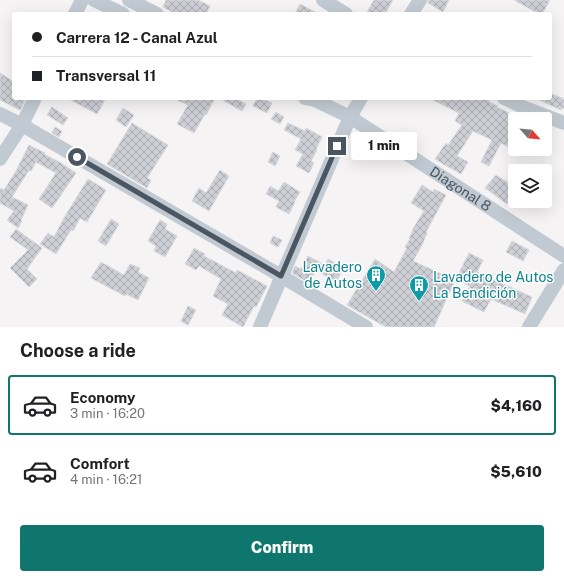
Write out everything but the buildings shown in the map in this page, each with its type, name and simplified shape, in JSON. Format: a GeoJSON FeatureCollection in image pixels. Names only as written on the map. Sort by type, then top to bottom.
{"type":"FeatureCollection","features":[{"type":"Feature","properties":{"kind":"street"},"geometry":{"type":"LineString","coordinates":[[76,12],[82,0]]}},
{"type":"Feature","properties":{"kind":"street"},"geometry":{"type":"LineString","coordinates":[[94,0],[119,12]]}},
{"type":"Feature","properties":{"kind":"street"},"geometry":{"type":"LineString","coordinates":[[129,0],[153,12]]}},
{"type":"Feature","properties":{"kind":"street"},"geometry":{"type":"LineString","coordinates":[[323,0],[343,12]]}},
{"type":"Feature","properties":{"kind":"street"},"geometry":{"type":"LineString","coordinates":[[412,12],[420,0]]}},
{"type":"Feature","properties":{"kind":"street"},"geometry":{"type":"LineString","coordinates":[[0,159],[22,126],[34,100]]}},
{"type":"Feature","properties":{"kind":"street","name":"Diagonal 8"},"geometry":{"type":"LineString","coordinates":[[313,100],[350,117],[564,256]]}},
{"type":"Feature","properties":{"kind":"street"},"geometry":{"type":"LineString","coordinates":[[260,327],[350,117],[360,100]]}},
{"type":"Feature","properties":{"kind":"street"},"geometry":{"type":"LineString","coordinates":[[508,100],[564,123]]}},
{"type":"Feature","properties":{"kind":"street"},"geometry":{"type":"LineString","coordinates":[[0,114],[281,276],[366,327]]}},
{"type":"Feature","properties":{"kind":"street"},"geometry":{"type":"LineString","coordinates":[[529,327],[564,270]]}},
{"type":"Feature","properties":{"kind":"place","name":"Lavadero de Autos"},"geometry":{"type":"Point","coordinates":[376,292]}},
{"type":"Feature","properties":{"kind":"place","name":"Lavadero de Autos La Bendición"},"geometry":{"type":"Point","coordinates":[419,302]}},
{"type":"Feature","properties":{"kind":"route"},"geometry":{"type":"LineString","coordinates":[[77,157],[281,276],[337,146]]}}]}
